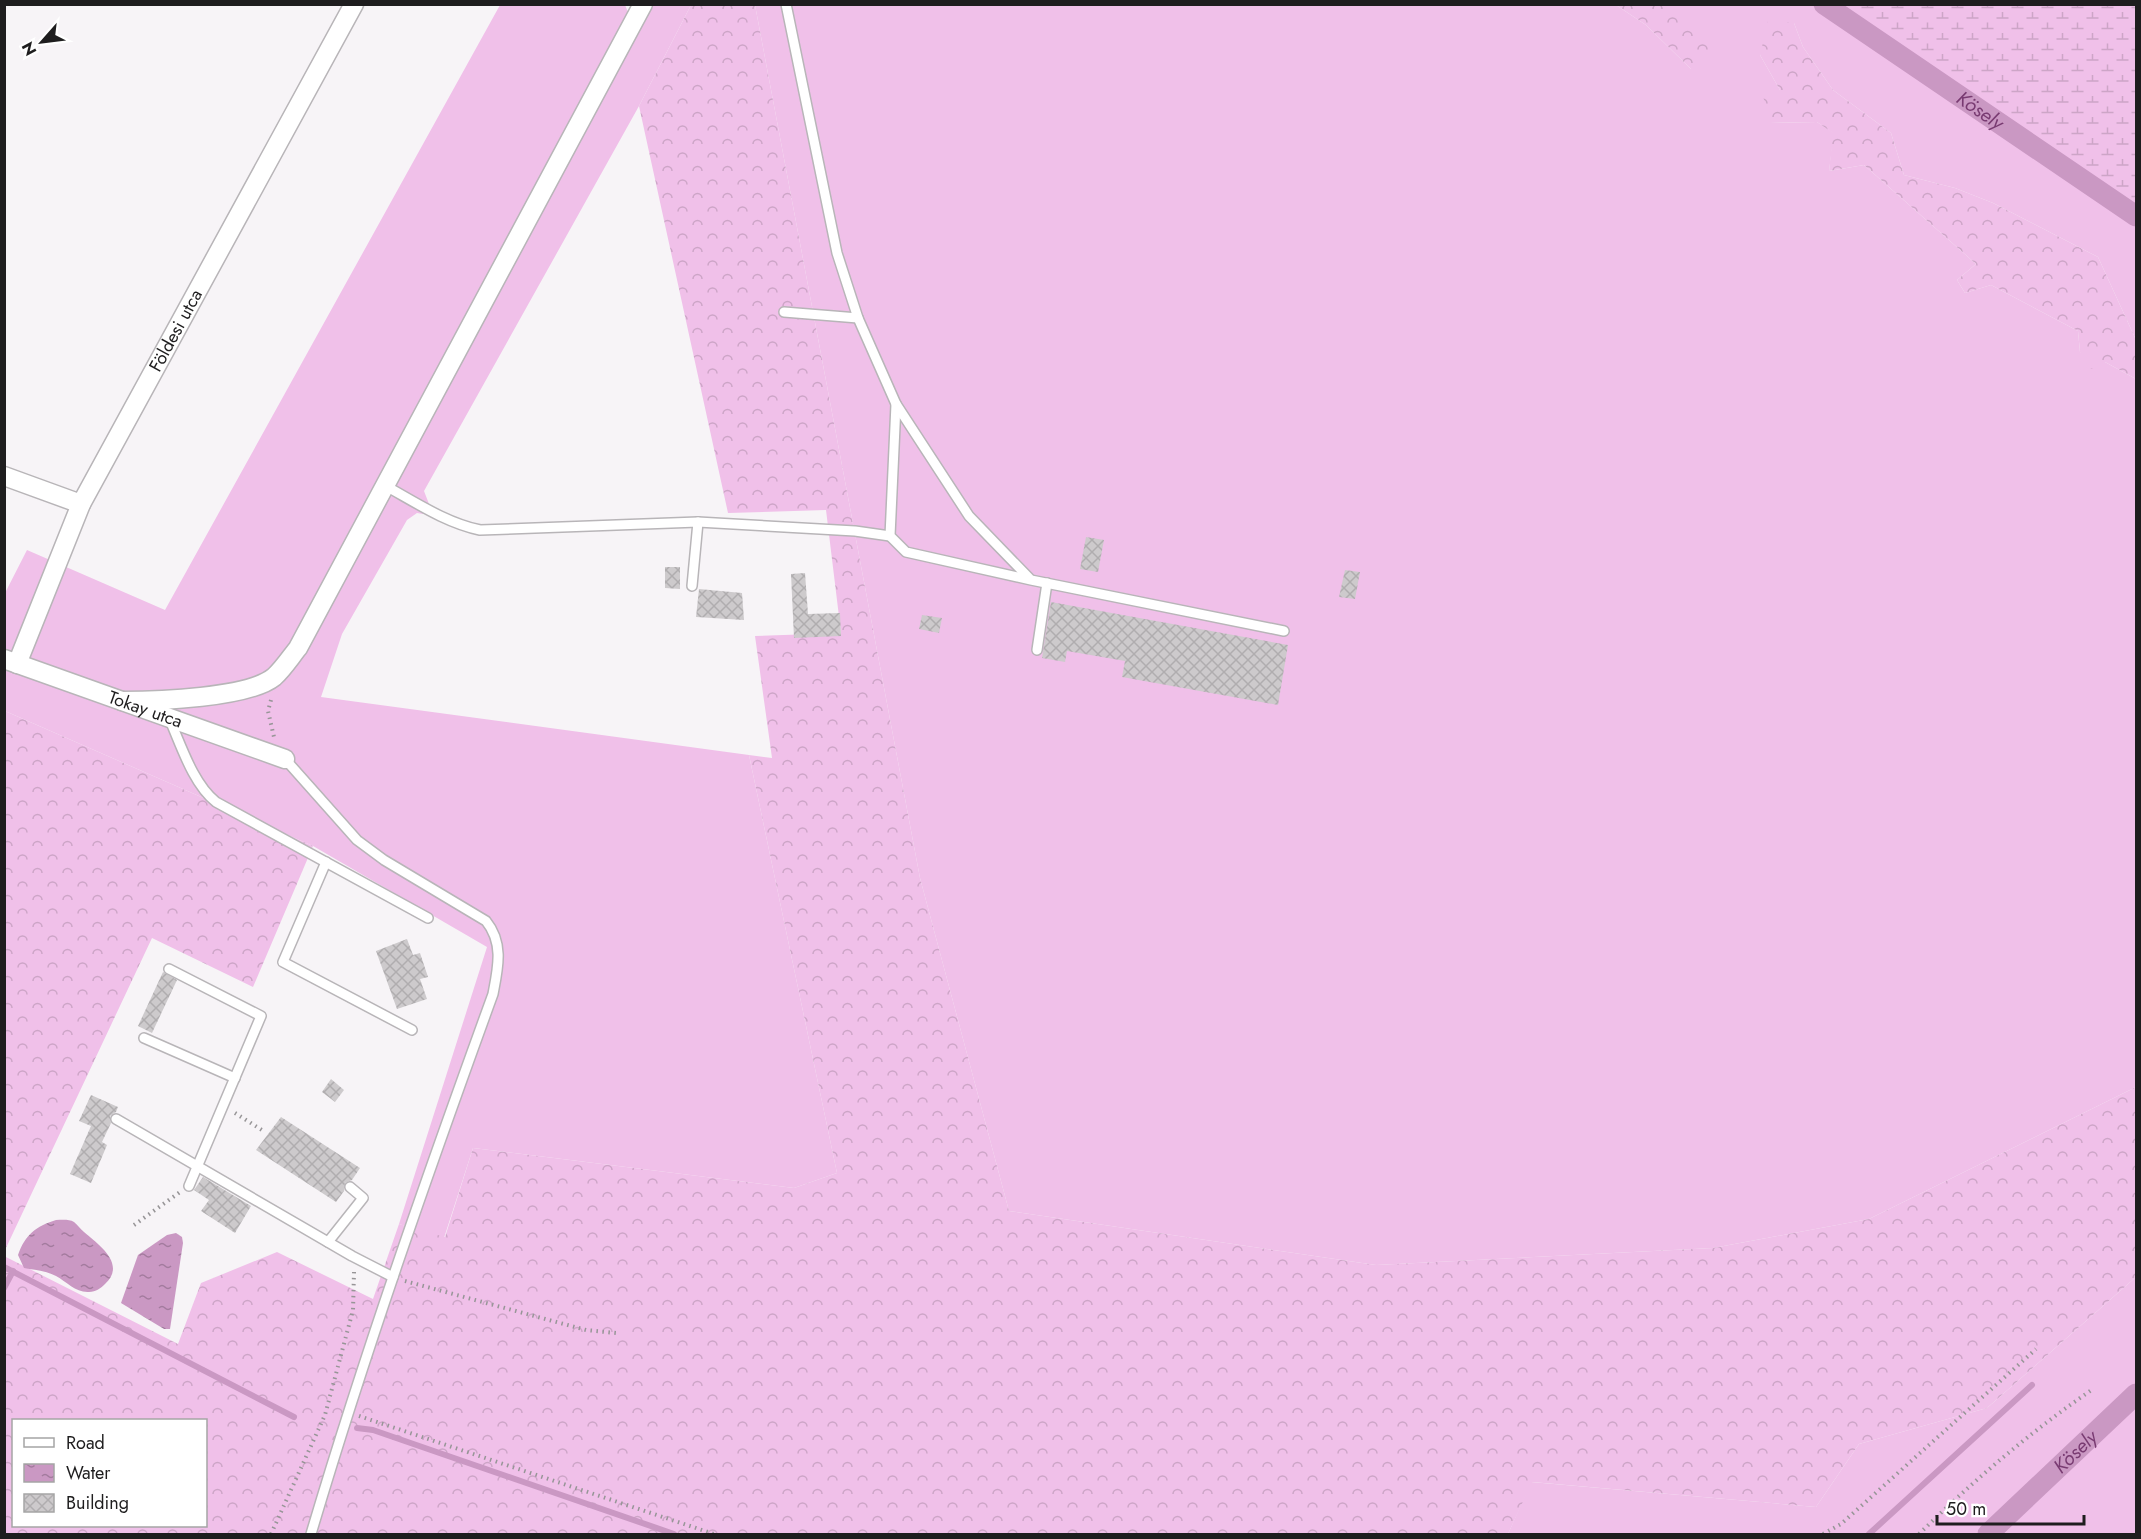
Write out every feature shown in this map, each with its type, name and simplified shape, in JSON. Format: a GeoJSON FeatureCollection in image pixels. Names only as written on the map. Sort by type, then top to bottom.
{"type":"FeatureCollection","features":[{"type":"Feature","properties":{"kind":"street","name":"Földesi utca"},"geometry":{"type":"LineString","coordinates":[[11,661],[81,504],[354,4]]}},
{"type":"Feature","properties":{"kind":"street"},"geometry":{"type":"LineString","coordinates":[[122,701],[163,701],[259,686],[273,678],[298,648],[643,4]]}},
{"type":"Feature","properties":{"kind":"street"},"geometry":{"type":"LineString","coordinates":[[4,476],[81,504]]}},
{"type":"Feature","properties":{"kind":"street","name":"Tokay utca"},"geometry":{"type":"LineString","coordinates":[[11,661],[285,759]]}},
{"type":"Feature","properties":{"kind":"lane"},"geometry":{"type":"LineString","coordinates":[[786,4],[837,253],[858,318],[896,404],[969,516],[1031,580]]}},
{"type":"Feature","properties":{"kind":"lane"},"geometry":{"type":"LineString","coordinates":[[784,312],[858,318]]}},
{"type":"Feature","properties":{"kind":"lane"},"geometry":{"type":"LineString","coordinates":[[890,536],[896,404]]}},
{"type":"Feature","properties":{"kind":"lane"},"geometry":{"type":"LineString","coordinates":[[384,485],[468,528],[480,530],[698,522],[855,531],[890,536],[906,552],[1031,580],[1284,631]]}},
{"type":"Feature","properties":{"kind":"lane"},"geometry":{"type":"LineString","coordinates":[[693,586],[698,522]]}},
{"type":"Feature","properties":{"kind":"lane"},"geometry":{"type":"LineString","coordinates":[[1037,650],[1047,583]]}},
{"type":"Feature","properties":{"kind":"lane"},"geometry":{"type":"LineString","coordinates":[[169,718],[206,795],[428,918]]}},
{"type":"Feature","properties":{"kind":"lane"},"geometry":{"type":"LineString","coordinates":[[285,759],[357,840],[384,860],[486,921],[496,936],[499,948],[493,994],[347,1412],[311,1534]]}},
{"type":"Feature","properties":{"kind":"lane"},"geometry":{"type":"LineString","coordinates":[[326,862],[283,962],[412,1030]]}},
{"type":"Feature","properties":{"kind":"lane"},"geometry":{"type":"LineString","coordinates":[[169,969],[261,1016],[189,1186]]}},
{"type":"Feature","properties":{"kind":"lane"},"geometry":{"type":"LineString","coordinates":[[144,1038],[235,1078]]}},
{"type":"Feature","properties":{"kind":"lane"},"geometry":{"type":"LineString","coordinates":[[116,1119],[352,1256],[393,1277]]}},
{"type":"Feature","properties":{"kind":"lane"},"geometry":{"type":"LineString","coordinates":[[328,1242],[363,1198],[350,1188]]}},
{"type":"Feature","properties":{"kind":"path"},"geometry":{"type":"LineString","coordinates":[[272,696],[268,711],[271,730],[285,759]]}},
{"type":"Feature","properties":{"kind":"path"},"geometry":{"type":"LineString","coordinates":[[223,1106],[265,1132]]}},
{"type":"Feature","properties":{"kind":"path"},"geometry":{"type":"LineString","coordinates":[[134,1225],[189,1186]]}},
{"type":"Feature","properties":{"kind":"path"},"geometry":{"type":"LineString","coordinates":[[272,1534],[325,1415],[353,1310],[355,1280],[352,1256]]}},
{"type":"Feature","properties":{"kind":"path"},"geometry":{"type":"LineString","coordinates":[[393,1277],[586,1330],[616,1332]]}},
{"type":"Feature","properties":{"kind":"path"},"geometry":{"type":"LineString","coordinates":[[1823,1534],[1841,1524],[2036,1349]]}},
{"type":"Feature","properties":{"kind":"path"},"geometry":{"type":"LineString","coordinates":[[1919,1534],[1958,1495],[2037,1429],[2093,1389]]}},
{"type":"Feature","properties":{"kind":"path"},"geometry":{"type":"LineString","coordinates":[[347,1412],[714,1534]]}},
{"type":"Feature","properties":{"kind":"green space"},"geometry":{"type":"Polygon","coordinates":[[[500,5],[625,5],[628,12],[632,5],[691,5],[639,106],[424,491],[429,504],[423,514],[417,513],[407,520],[342,634],[321,697],[749,755],[837,1173],[794,1188],[473,1148],[444,1238],[399,1224],[487,947],[313,846],[5,711],[4,595],[27,550],[165,610],[500,5]]]}},
{"type":"Feature","properties":{"kind":"green space"},"geometry":{"type":"Polygon","coordinates":[[[691,5],[755,5],[920,878],[1009,1211],[1376,1265],[1713,1248],[1869,1219],[2136,1087],[2136,1277],[1987,1408],[1859,1444],[1816,1507],[1532,1482],[1508,1534],[5,1534],[4,1256],[178,1344],[201,1283],[277,1252],[373,1299],[399,1224],[445,1237],[473,1148],[794,1188],[837,1173],[749,755],[772,758],[755,636],[841,633],[826,510],[728,513],[639,106],[691,5]]]}},
{"type":"Feature","properties":{"kind":"green space"},"geometry":{"type":"Polygon","coordinates":[[[755,5],[1616,5],[1646,25],[1691,69],[1677,5],[1820,5],[2136,218],[2136,340],[2098,257],[1993,203],[1955,188],[1904,175],[1891,133],[1833,90],[1803,47],[1794,23],[1760,55],[1780,90],[1771,123],[1817,122],[1834,133],[1829,171],[1864,165],[1976,264],[1957,280],[1965,293],[1991,285],[2078,331],[2080,352],[2105,362],[2136,379],[2136,1087],[1869,1219],[1713,1248],[1376,1265],[1009,1211],[920,878],[755,5]]]}},
{"type":"Feature","properties":{"kind":"green space"},"geometry":{"type":"Polygon","coordinates":[[[1616,5],[1677,5],[1716,40],[1713,58],[1691,69],[1646,25],[1616,5]]]}},
{"type":"Feature","properties":{"kind":"green space"},"geometry":{"type":"Polygon","coordinates":[[[1820,5],[2136,5],[2136,218],[1820,5]]]}},
{"type":"Feature","properties":{"kind":"green space"},"geometry":{"type":"Polygon","coordinates":[[[1768,21],[1794,23],[1803,47],[1833,90],[1891,133],[1904,175],[1955,188],[1993,203],[2098,257],[2136,340],[2136,379],[2105,362],[2091,369],[2080,352],[2078,331],[1991,285],[1965,293],[1957,280],[1976,264],[1864,165],[1829,171],[1833,133],[1817,122],[1770,123],[1763,96],[1780,90],[1760,55],[1768,21]]]}},
{"type":"Feature","properties":{"kind":"green space"},"geometry":{"type":"Polygon","coordinates":[[[5,711],[313,846],[253,987],[152,938],[5,1250],[5,711]]]}},
{"type":"Feature","properties":{"kind":"green space"},"geometry":{"type":"Polygon","coordinates":[[[2136,1277],[2136,1534],[1508,1534],[1531,1482],[1816,1507],[1859,1444],[1987,1408],[2136,1277]]]}},
{"type":"Feature","properties":{"kind":"water"},"geometry":{"type":"Polygon","coordinates":[[[56,1220],[74,1222],[108,1255],[113,1269],[111,1277],[98,1290],[80,1291],[52,1274],[24,1268],[18,1255],[24,1242],[37,1228],[56,1220]]]}},
{"type":"Feature","properties":{"kind":"water"},"geometry":{"type":"Polygon","coordinates":[[[176,1233],[182,1237],[183,1243],[170,1329],[164,1329],[121,1303],[138,1255],[167,1235],[176,1233]]]}},
{"type":"Feature","properties":{"kind":"building"},"geometry":{"type":"Polygon","coordinates":[[[1086,537],[1104,540],[1098,572],[1080,569],[1086,537]]]}},
{"type":"Feature","properties":{"kind":"building"},"geometry":{"type":"Polygon","coordinates":[[[665,567],[680,567],[680,589],[665,588],[665,567]]]}},
{"type":"Feature","properties":{"kind":"building"},"geometry":{"type":"Polygon","coordinates":[[[1345,570],[1360,572],[1355,599],[1339,597],[1345,570]]]}},
{"type":"Feature","properties":{"kind":"building"},"geometry":{"type":"Polygon","coordinates":[[[805,573],[808,614],[840,613],[841,636],[794,638],[791,574],[805,573]]]}},
{"type":"Feature","properties":{"kind":"building"},"geometry":{"type":"Polygon","coordinates":[[[699,589],[742,593],[744,620],[696,617],[699,589]]]}},
{"type":"Feature","properties":{"kind":"building"},"geometry":{"type":"Polygon","coordinates":[[[1051,602],[1288,645],[1278,705],[1122,677],[1125,661],[1067,651],[1065,662],[1042,658],[1051,602]]]}},
{"type":"Feature","properties":{"kind":"building"},"geometry":{"type":"Polygon","coordinates":[[[922,615],[942,618],[939,633],[919,629],[922,615]]]}},
{"type":"Feature","properties":{"kind":"building"},"geometry":{"type":"Polygon","coordinates":[[[407,939],[413,955],[420,953],[428,977],[420,979],[427,999],[397,1009],[376,951],[407,939]]]}},
{"type":"Feature","properties":{"kind":"building"},"geometry":{"type":"Polygon","coordinates":[[[163,972],[177,980],[152,1033],[138,1026],[163,972]]]}},
{"type":"Feature","properties":{"kind":"building"},"geometry":{"type":"Polygon","coordinates":[[[331,1079],[344,1090],[335,1102],[322,1092],[331,1079]]]}},
{"type":"Feature","properties":{"kind":"building"},"geometry":{"type":"Polygon","coordinates":[[[91,1095],[118,1107],[116,1112],[110,1116],[111,1123],[102,1142],[107,1145],[91,1183],[70,1174],[91,1126],[79,1121],[91,1095]]]}},
{"type":"Feature","properties":{"kind":"building"},"geometry":{"type":"Polygon","coordinates":[[[281,1117],[360,1168],[352,1180],[345,1183],[344,1191],[336,1202],[256,1150],[281,1117]]]}},
{"type":"Feature","properties":{"kind":"building"},"geometry":{"type":"Polygon","coordinates":[[[203,1177],[251,1206],[235,1233],[201,1211],[209,1200],[194,1190],[203,1177]]]}},
{"type":"Feature","properties":{"kind":"waterway","name":"Kösely"},"geometry":{"type":"LineString","coordinates":[[1824,4],[2136,216]]}},
{"type":"Feature","properties":{"kind":"waterway"},"geometry":{"type":"LineString","coordinates":[[4,1267],[294,1417]]}},
{"type":"Feature","properties":{"kind":"waterway"},"geometry":{"type":"LineString","coordinates":[[4,1288],[13,1271]]}},
{"type":"Feature","properties":{"kind":"waterway"},"geometry":{"type":"LineString","coordinates":[[1869,1534],[2032,1385]]}},
{"type":"Feature","properties":{"kind":"waterway","name":"Kösely"},"geometry":{"type":"LineString","coordinates":[[1988,1534],[2136,1394]]}},
{"type":"Feature","properties":{"kind":"waterway"},"geometry":{"type":"LineString","coordinates":[[357,1428],[373,1430],[674,1534]]}}]}
